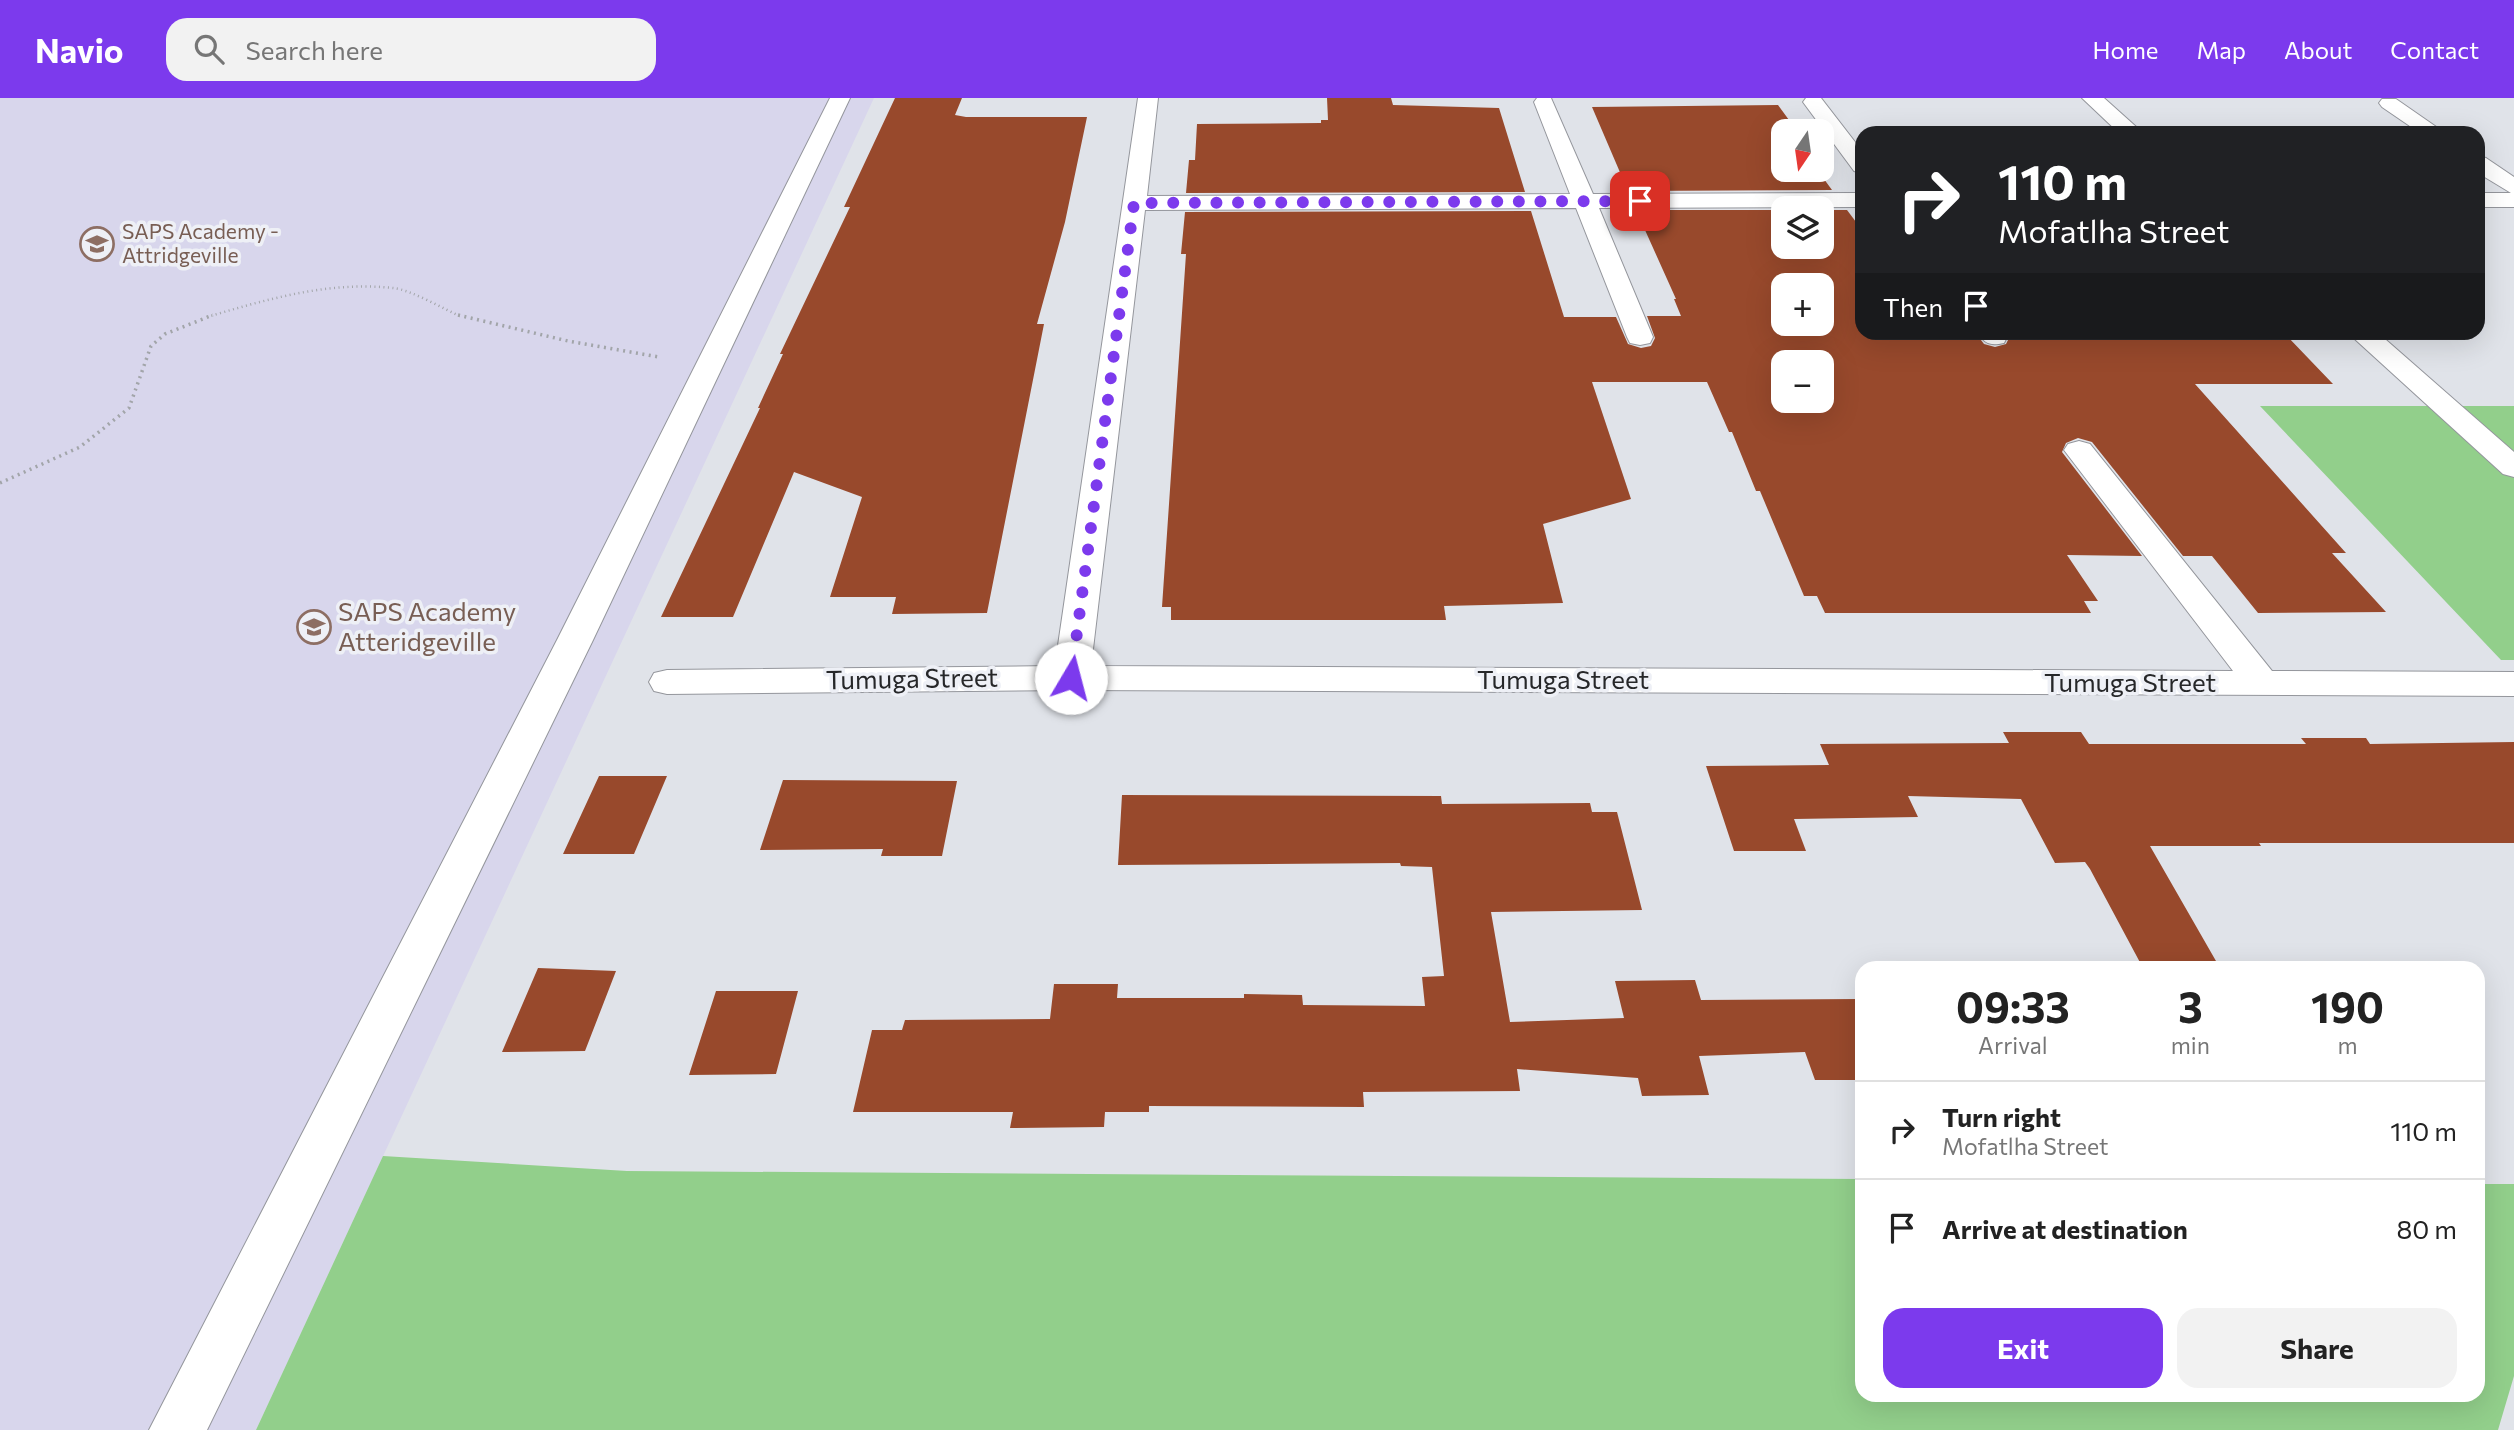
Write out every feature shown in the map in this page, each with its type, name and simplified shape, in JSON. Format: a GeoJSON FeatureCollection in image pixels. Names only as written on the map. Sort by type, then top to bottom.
{"type":"FeatureCollection","features":[{"type":"Feature","properties":{"kind":"street"},"geometry":{"type":"LineString","coordinates":[[177,1430],[569,652],[839,98]]}},
{"type":"Feature","properties":{"kind":"street"},"geometry":{"type":"LineString","coordinates":[[1071,678],[1148,98]]}},
{"type":"Feature","properties":{"kind":"street"},"geometry":{"type":"LineString","coordinates":[[2092,98],[2124,126]]}},
{"type":"Feature","properties":{"kind":"street"},"geometry":{"type":"LineString","coordinates":[[1544,102],[1640,337]]}},
{"type":"Feature","properties":{"kind":"street"},"geometry":{"type":"LineString","coordinates":[[1813,102],[1855,157]]}},
{"type":"Feature","properties":{"kind":"street"},"geometry":{"type":"LineString","coordinates":[[2389,103],[2424,126]]}},
{"type":"Feature","properties":{"kind":"street"},"geometry":{"type":"LineString","coordinates":[[2485,168],[2514,187]]}},
{"type":"Feature","properties":{"kind":"street"},"geometry":{"type":"LineString","coordinates":[[1134,203],[1855,200]]}},
{"type":"Feature","properties":{"kind":"street"},"geometry":{"type":"LineString","coordinates":[[2485,200],[2514,200]]}},
{"type":"Feature","properties":{"kind":"street"},"geometry":{"type":"LineString","coordinates":[[2369,340],[2514,468]]}},
{"type":"Feature","properties":{"kind":"street"},"geometry":{"type":"LineString","coordinates":[[2079,450],[2263,684]]}},
{"type":"Feature","properties":{"kind":"street","name":"Tumuga Street"},"geometry":{"type":"LineString","coordinates":[[667,682],[1071,678],[2460,686],[2514,684]]}},
{"type":"Feature","properties":{"kind":"path"},"geometry":{"type":"LineString","coordinates":[[0,483],[80,447],[129,408],[150,346],[165,334],[217,314],[321,288],[396,288],[465,318],[626,352],[708,363]]}},
{"type":"Feature","properties":{"kind":"shaded area","name":"SAPS Academy Atteridgeville"},"geometry":{"type":"Polygon","coordinates":[[[0,98],[874,98],[256,1430],[0,1430],[0,98]]]}},
{"type":"Feature","properties":{"kind":"green space"},"geometry":{"type":"Polygon","coordinates":[[[2260,406],[2514,406],[2514,660],[2501,660],[2260,406]]]}},
{"type":"Feature","properties":{"kind":"green space"},"geometry":{"type":"Polygon","coordinates":[[[383,1156],[627,1171],[1855,1179],[1855,1402],[2485,1402],[2485,1184],[2514,1184],[2514,1376],[2498,1430],[256,1430],[383,1156]]]}},
{"type":"Feature","properties":{"kind":"building"},"geometry":{"type":"Polygon","coordinates":[[[895,98],[962,98],[955,115],[966,117],[1087,117],[1065,222],[1037,324],[1044,324],[987,613],[892,614],[896,597],[830,597],[862,497],[794,472],[733,617],[661,617],[760,408],[783,354],[780,354],[850,207],[844,207],[895,98]]]}},
{"type":"Feature","properties":{"kind":"building"},"geometry":{"type":"Polygon","coordinates":[[[1327,98],[1391,98],[1393,105],[1499,108],[1525,192],[1186,193],[1189,160],[1195,160],[1197,124],[1321,123],[1321,120],[1328,120],[1327,98]]]}},
{"type":"Feature","properties":{"kind":"building"},"geometry":{"type":"Polygon","coordinates":[[[1778,105],[1788,119],[1771,119],[1771,182],[1826,182],[1832,190],[1628,191],[1592,107],[1778,105]]]}},
{"type":"Feature","properties":{"kind":"building"},"geometry":{"type":"Polygon","coordinates":[[[1636,210],[1771,210],[1771,259],[1834,259],[1834,210],[1847,210],[1855,221],[1855,340],[1981,340],[1984,344],[1995,347],[2006,344],[2008,340],[2291,340],[2333,384],[2195,384],[2346,553],[2332,553],[2386,612],[2258,613],[2212,556],[2183,556],[2092,442],[2078,438],[2066,443],[2062,452],[2142,556],[2067,555],[2098,601],[2084,601],[2091,613],[1825,613],[1817,596],[1804,596],[1760,491],[1756,491],[1732,432],[1729,432],[1707,382],[1592,382],[1631,499],[1543,524],[1563,603],[1444,606],[1446,620],[1171,620],[1171,607],[1162,607],[1186,254],[1181,254],[1185,212],[1531,211],[1564,317],[1616,317],[1628,344],[1641,348],[1651,346],[1655,338],[1647,316],[1681,316],[1636,210]]]}},
{"type":"Feature","properties":{"kind":"building"},"geometry":{"type":"Polygon","coordinates":[[[2003,732],[2081,732],[2089,744],[2306,744],[2301,738],[2366,738],[2370,744],[2514,742],[2514,843],[2259,843],[2261,846],[2150,846],[2216,961],[2139,961],[2085,862],[2055,863],[2021,799],[1908,796],[1918,817],[1794,819],[1806,851],[1734,851],[1706,766],[1829,765],[1820,744],[2009,743],[2003,732]]]}},
{"type":"Feature","properties":{"kind":"building"},"geometry":{"type":"Polygon","coordinates":[[[599,776],[667,776],[634,854],[563,854],[599,776]]]}},
{"type":"Feature","properties":{"kind":"building"},"geometry":{"type":"Polygon","coordinates":[[[783,780],[957,781],[942,856],[881,856],[883,849],[760,850],[783,780]]]}},
{"type":"Feature","properties":{"kind":"building"},"geometry":{"type":"Polygon","coordinates":[[[1122,795],[1441,796],[1442,804],[1590,803],[1592,812],[1617,812],[1642,910],[1491,912],[1510,1022],[1624,1018],[1615,981],[1695,980],[1701,1000],[1855,999],[1855,1080],[1815,1080],[1805,1052],[1699,1056],[1709,1095],[1642,1096],[1638,1078],[1517,1069],[1520,1091],[1363,1092],[1364,1107],[1149,1106],[1149,1112],[1105,1112],[1104,1127],[1010,1128],[1013,1112],[853,1112],[872,1030],[902,1030],[905,1020],[1050,1019],[1054,984],[1118,984],[1117,998],[1302,995],[1303,1005],[1425,1006],[1422,977],[1444,976],[1432,867],[1401,866],[1400,863],[1118,865],[1122,795]]]}},
{"type":"Feature","properties":{"kind":"building"},"geometry":{"type":"Polygon","coordinates":[[[538,968],[616,971],[585,1051],[502,1052],[538,968]]]}},
{"type":"Feature","properties":{"kind":"building"},"geometry":{"type":"Polygon","coordinates":[[[716,991],[798,991],[776,1074],[689,1075],[716,991]]]}},
{"type":"Feature","properties":{"kind":"place","name":"SAPS Academy - Attridgeville"},"geometry":{"type":"Point","coordinates":[97,244]}},
{"type":"Feature","properties":{"kind":"place","name":"SAPS Academy Atteridgeville"},"geometry":{"type":"Point","coordinates":[314,627]}},
{"type":"Feature","properties":{"kind":"route"},"geometry":{"type":"LineString","coordinates":[[1071,678],[1134,203],[1640,201]]}}]}
